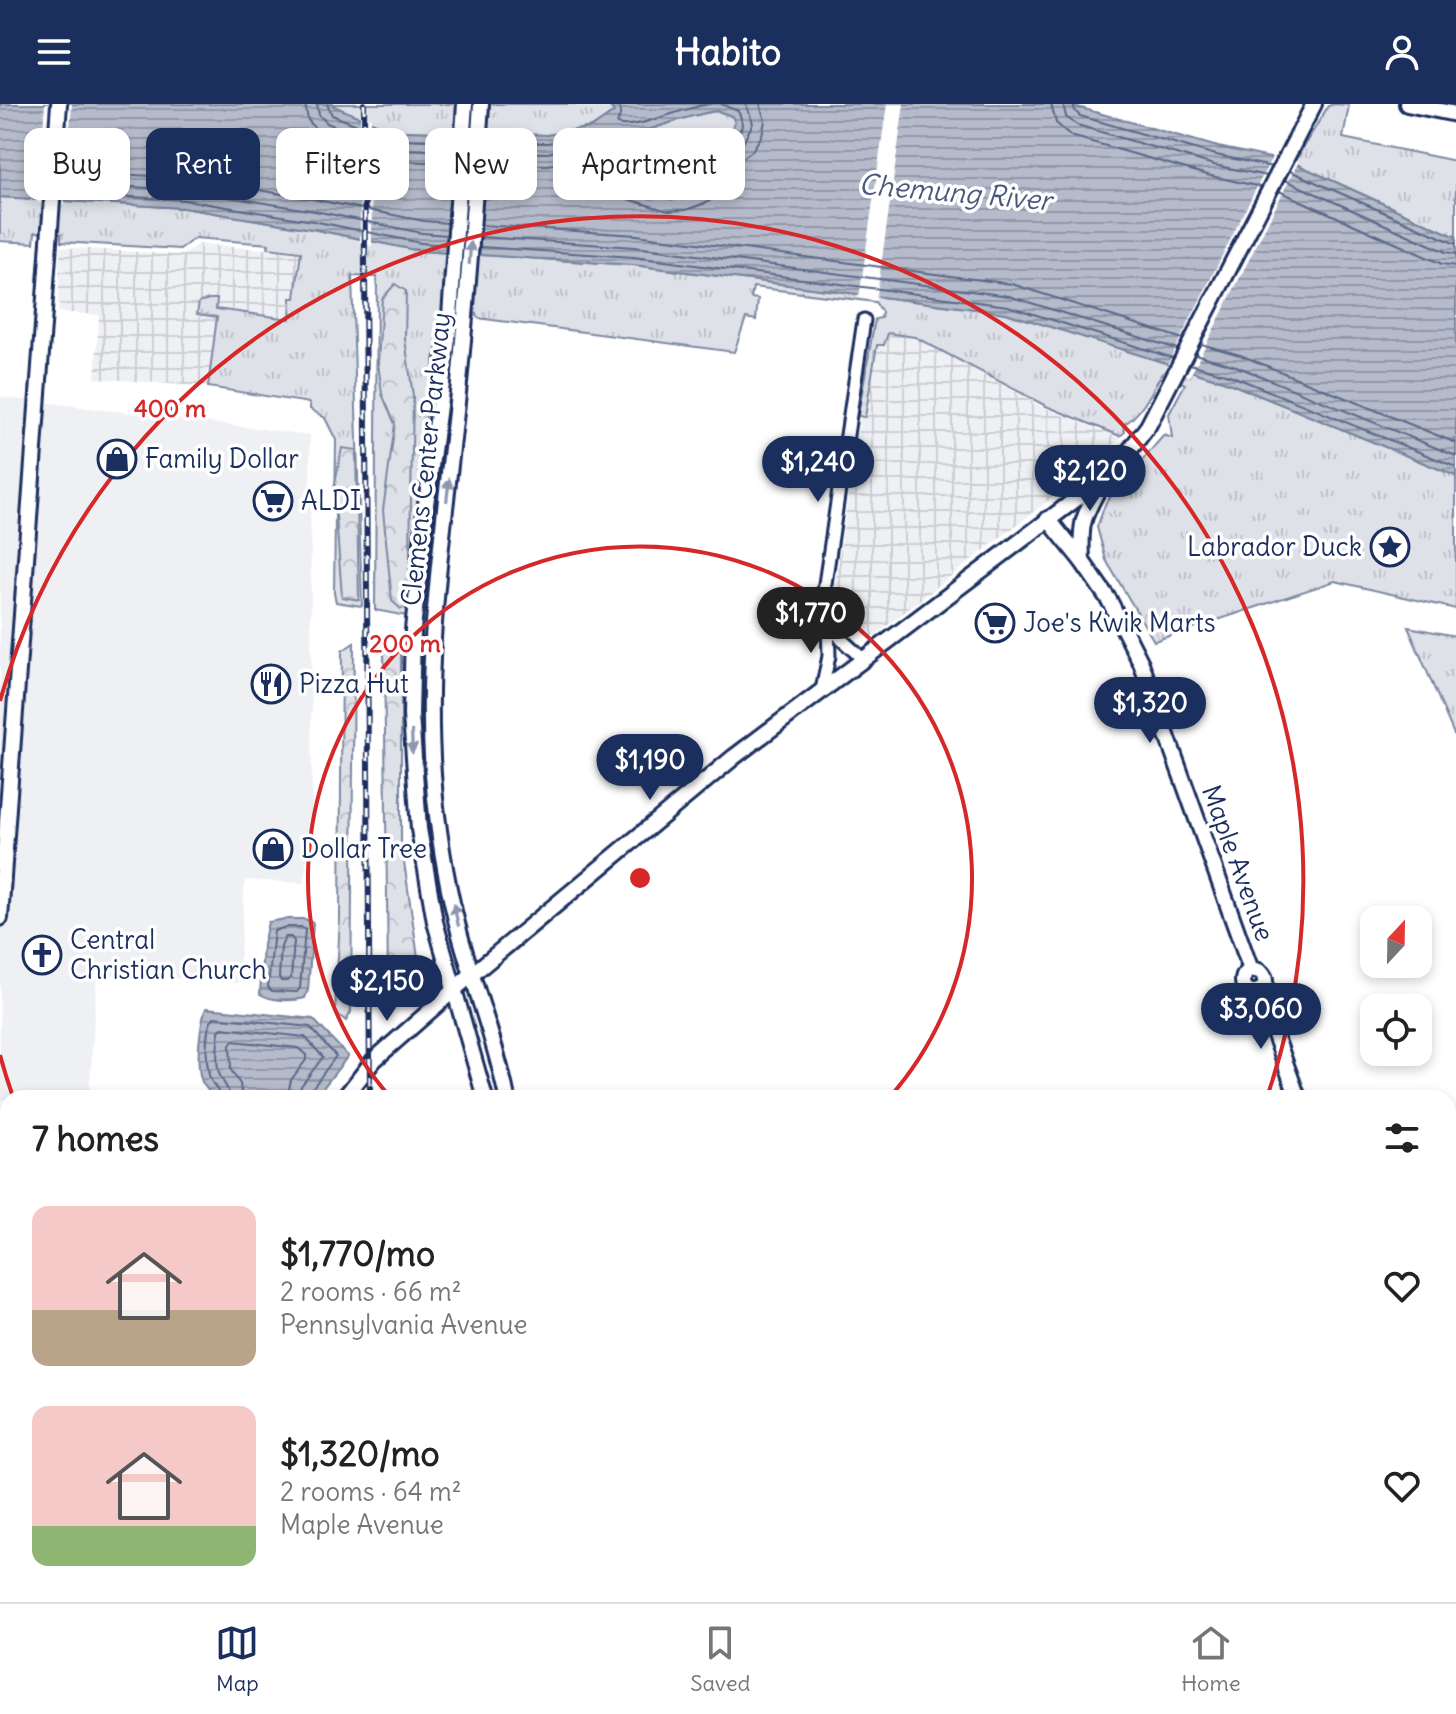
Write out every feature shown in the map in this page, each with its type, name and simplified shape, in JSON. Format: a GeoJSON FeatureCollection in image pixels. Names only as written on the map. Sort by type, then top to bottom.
{"type":"FeatureCollection","features":[{"type":"Feature","properties":{"kind":"main road"},"geometry":{"type":"LineString","coordinates":[[0,918],[59,104]]}},
{"type":"Feature","properties":{"kind":"main road","name":"Clemens Center Parkway"},"geometry":{"type":"LineString","coordinates":[[465,104],[449,330],[425,512],[413,630],[411,700],[419,829],[435,922],[483,1090]]}},
{"type":"Feature","properties":{"kind":"main road","name":"Clemens Center Parkway"},"geometry":{"type":"LineString","coordinates":[[481,104],[465,331],[433,632],[429,713],[440,837],[460,935],[505,1090]]}},
{"type":"Feature","properties":{"kind":"main road"},"geometry":{"type":"LineString","coordinates":[[1082,561],[1081,530],[1085,512],[1106,475],[1148,426],[1314,104]]}},
{"type":"Feature","properties":{"kind":"main road"},"geometry":{"type":"LineString","coordinates":[[1407,104],[1456,114]]}},
{"type":"Feature","properties":{"kind":"main road"},"geometry":{"type":"LineString","coordinates":[[350,1090],[374,1060],[454,990],[734,757],[1106,475]]}},
{"type":"Feature","properties":{"kind":"main road","name":"Maple Avenue"},"geometry":{"type":"LineString","coordinates":[[1048,519],[1109,600],[1141,663],[1251,970],[1244,976],[1245,986],[1252,992],[1259,991],[1295,1090]]}},
{"type":"Feature","properties":{"kind":"street"},"geometry":{"type":"LineString","coordinates":[[864,320],[821,611],[828,624],[864,660]]}},
{"type":"Feature","properties":{"kind":"street"},"geometry":{"type":"LineString","coordinates":[[822,690],[829,656],[828,624]]}},
{"type":"Feature","properties":{"kind":"shaded area"},"geometry":{"type":"Polygon","coordinates":[[[198,244],[302,252],[295,299],[291,299],[290,319],[215,309],[217,300],[209,299],[217,317],[208,387],[95,378],[99,315],[58,312],[60,247],[184,255],[198,244]]]}},
{"type":"Feature","properties":{"kind":"shaded area"},"geometry":{"type":"Polygon","coordinates":[[[873,323],[931,336],[933,347],[1045,408],[1120,438],[1081,475],[870,639],[831,614],[873,323]]]}},
{"type":"Feature","properties":{"kind":"shaded area"},"geometry":{"type":"Polygon","coordinates":[[[0,397],[310,435],[312,811],[304,883],[245,880],[238,983],[97,973],[90,1090],[0,1090],[0,872],[18,773],[0,771],[0,397]]]}},
{"type":"Feature","properties":{"kind":"green space"},"geometry":{"type":"Polygon","coordinates":[[[329,104],[608,104],[614,112],[592,127],[553,128],[553,134],[547,135],[537,135],[537,128],[425,128],[425,132],[385,128],[329,104]]]}},
{"type":"Feature","properties":{"kind":"green space"},"geometry":{"type":"Polygon","coordinates":[[[1349,105],[1343,138],[1456,161],[1456,237],[1294,163],[1328,106],[1349,105]]]}},
{"type":"Feature","properties":{"kind":"green space"},"geometry":{"type":"Polygon","coordinates":[[[718,111],[732,116],[735,122],[732,128],[653,128],[687,117],[718,111]]]}},
{"type":"Feature","properties":{"kind":"green space"},"geometry":{"type":"Polygon","coordinates":[[[0,197],[183,208],[420,251],[633,265],[1006,313],[1229,383],[1456,476],[1456,609],[1335,581],[1154,641],[1106,560],[1097,527],[1106,502],[1164,435],[1172,438],[1169,414],[1185,384],[1162,373],[1141,408],[1123,425],[1125,432],[1120,436],[1046,406],[915,337],[888,333],[884,345],[877,345],[865,417],[858,416],[875,319],[881,318],[882,312],[875,302],[753,287],[751,298],[758,299],[756,320],[746,318],[734,352],[478,318],[475,312],[442,310],[426,413],[411,611],[406,616],[375,610],[377,277],[352,276],[362,606],[336,602],[336,440],[325,418],[310,409],[310,403],[208,387],[217,317],[197,314],[199,302],[217,299],[216,309],[290,319],[291,298],[295,298],[301,252],[268,248],[269,244],[195,238],[180,249],[61,242],[61,234],[35,232],[34,243],[0,241],[0,197]]]}},
{"type":"Feature","properties":{"kind":"green space"},"geometry":{"type":"Polygon","coordinates":[[[395,284],[406,291],[405,339],[413,396],[409,604],[401,609],[392,601],[383,510],[395,424],[382,394],[378,363],[382,299],[395,284]]]}},
{"type":"Feature","properties":{"kind":"green space"},"geometry":{"type":"Polygon","coordinates":[[[342,448],[356,450],[359,600],[342,597],[334,489],[342,448]]]}},
{"type":"Feature","properties":{"kind":"green space"},"geometry":{"type":"Polygon","coordinates":[[[1408,627],[1456,636],[1456,739],[1408,627]]]}},
{"type":"Feature","properties":{"kind":"green space"},"geometry":{"type":"Polygon","coordinates":[[[354,643],[351,1012],[346,1021],[335,1012],[340,918],[342,651],[354,643]]]}},
{"type":"Feature","properties":{"kind":"green space"},"geometry":{"type":"Polygon","coordinates":[[[384,652],[401,652],[401,841],[420,971],[402,996],[392,998],[388,978],[384,652]]]}},
{"type":"Feature","properties":{"kind":"water","name":"Chemung River"},"geometry":{"type":"Polygon","coordinates":[[[0,104],[329,104],[385,128],[276,128],[276,200],[409,200],[409,131],[425,132],[425,200],[537,200],[537,135],[553,134],[553,200],[745,200],[745,128],[732,128],[735,122],[732,116],[718,111],[653,128],[586,128],[614,112],[608,104],[1067,104],[1218,147],[1294,163],[1456,237],[1456,476],[1229,383],[1006,313],[633,265],[420,251],[183,208],[50,200],[130,200],[130,128],[24,128],[24,198],[0,197],[0,104]]]}},
{"type":"Feature","properties":{"kind":"water"},"geometry":{"type":"Polygon","coordinates":[[[305,919],[313,923],[305,998],[276,999],[260,994],[263,945],[268,922],[305,919]]]}},
{"type":"Feature","properties":{"kind":"water"},"geometry":{"type":"Polygon","coordinates":[[[206,1008],[313,1019],[348,1056],[321,1090],[208,1090],[200,1074],[200,1034],[206,1008]]]}},
{"type":"Feature","properties":{"kind":"pier"},"geometry":{"type":"Polygon","coordinates":[[[45,104],[72,104],[70,128],[43,128],[45,104]]]}},
{"type":"Feature","properties":{"kind":"pier"},"geometry":{"type":"Polygon","coordinates":[[[887,104],[904,104],[876,301],[859,298],[887,104]]]}},
{"type":"Feature","properties":{"kind":"pier"},"geometry":{"type":"Polygon","coordinates":[[[360,113],[371,118],[371,128],[360,128],[360,113]]]}},
{"type":"Feature","properties":{"kind":"pier"},"geometry":{"type":"Polygon","coordinates":[[[1273,155],[1299,161],[1190,376],[1165,369],[1273,155]]]}},
{"type":"Feature","properties":{"kind":"pier"},"geometry":{"type":"Polygon","coordinates":[[[37,200],[64,200],[64,205],[37,203],[37,200]]]}},
{"type":"Feature","properties":{"kind":"pier"},"geometry":{"type":"Polygon","coordinates":[[[360,200],[372,200],[372,246],[360,243],[360,200]]]}},
{"type":"Feature","properties":{"kind":"pier"},"geometry":{"type":"Polygon","coordinates":[[[450,200],[483,200],[479,259],[446,257],[450,200]]]}},
{"type":"Feature","properties":{"kind":"railway"},"geometry":{"type":"LineString","coordinates":[[364,104],[370,1090]]}},
{"type":"Feature","properties":{"kind":"place","name":"Family Dollar"},"geometry":{"type":"Point","coordinates":[117,459]}},
{"type":"Feature","properties":{"kind":"place","name":"ALDI"},"geometry":{"type":"Point","coordinates":[273,501]}},
{"type":"Feature","properties":{"kind":"place","name":"Labrador Duck"},"geometry":{"type":"Point","coordinates":[1390,547]}},
{"type":"Feature","properties":{"kind":"place","name":"Joe's Kwik Marts"},"geometry":{"type":"Point","coordinates":[995,623]}},
{"type":"Feature","properties":{"kind":"place","name":"Pizza Hut"},"geometry":{"type":"Point","coordinates":[271,684]}},
{"type":"Feature","properties":{"kind":"place","name":"Dollar Tree"},"geometry":{"type":"Point","coordinates":[273,849]}},
{"type":"Feature","properties":{"kind":"place","name":"Central Christian Church"},"geometry":{"type":"Point","coordinates":[42,955]}}]}
